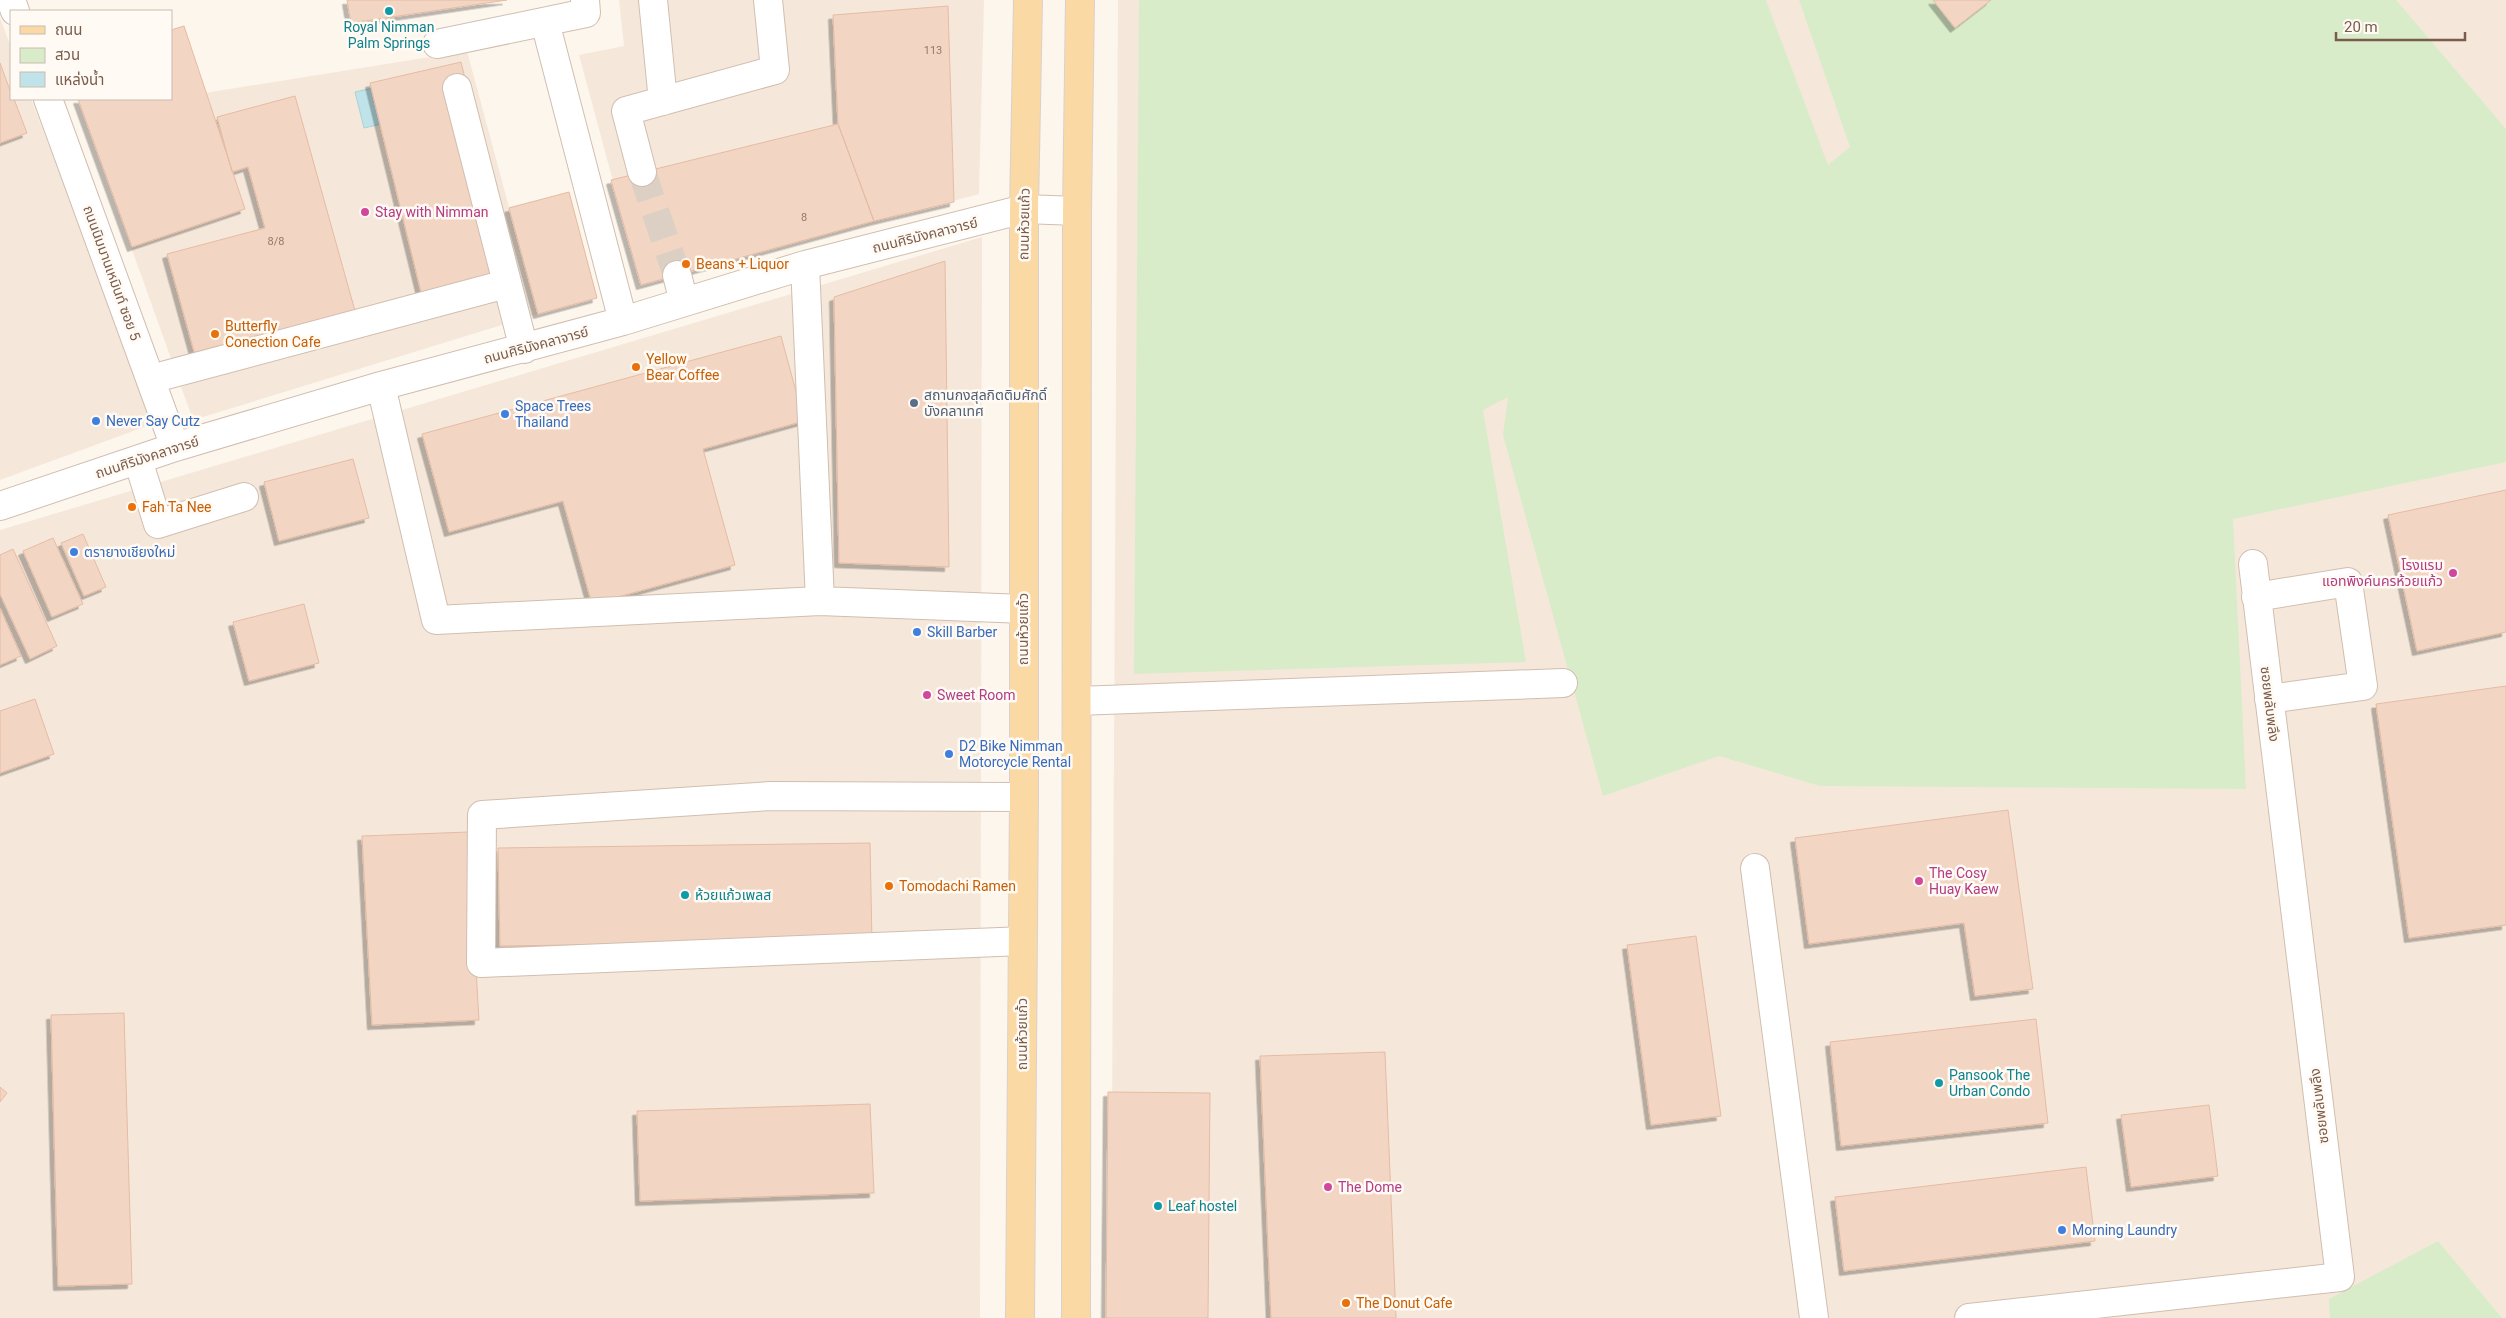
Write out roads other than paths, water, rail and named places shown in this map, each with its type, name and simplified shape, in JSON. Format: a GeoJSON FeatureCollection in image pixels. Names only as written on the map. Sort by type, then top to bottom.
{"type":"FeatureCollection","features":[{"type":"Feature","properties":{"kind":"main road","name":"ถนนห้วยแก้ว"},"geometry":{"type":"LineString","coordinates":[[1020,1318],[1024,797],[1024,209],[1028,0]]}},
{"type":"Feature","properties":{"kind":"main road"},"geometry":{"type":"LineString","coordinates":[[1076,1318],[1077,211],[1080,0]]}},
{"type":"Feature","properties":{"kind":"street"},"geometry":{"type":"LineString","coordinates":[[437,44],[586,13],[585,0]]}},
{"type":"Feature","properties":{"kind":"street"},"geometry":{"type":"LineString","coordinates":[[653,0],[662,101]]}},
{"type":"Feature","properties":{"kind":"street"},"geometry":{"type":"LineString","coordinates":[[642,172],[626,111],[775,70],[768,0]]}},
{"type":"Feature","properties":{"kind":"street"},"geometry":{"type":"LineString","coordinates":[[545,22],[623,321]]}},
{"type":"Feature","properties":{"kind":"street"},"geometry":{"type":"LineString","coordinates":[[457,88],[524,349]]}},
{"type":"Feature","properties":{"kind":"street","name":"ถนนนิมมานเหมินท์ ซอย 5"},"geometry":{"type":"LineString","coordinates":[[48,100],[175,447]]}},
{"type":"Feature","properties":{"kind":"street","name":"ถนนศิริมังคลาจารย์"},"geometry":{"type":"LineString","coordinates":[[0,506],[175,447],[381,386],[623,321],[806,265],[1024,209],[1077,211]]}},
{"type":"Feature","properties":{"kind":"street"},"geometry":{"type":"LineString","coordinates":[[806,265],[820,601]]}},
{"type":"Feature","properties":{"kind":"street"},"geometry":{"type":"LineString","coordinates":[[677,275],[684,302]]}},
{"type":"Feature","properties":{"kind":"street"},"geometry":{"type":"LineString","coordinates":[[150,379],[506,284]]}},
{"type":"Feature","properties":{"kind":"street"},"geometry":{"type":"LineString","coordinates":[[381,386],[436,620],[820,601],[1023,609]]}},
{"type":"Feature","properties":{"kind":"street"},"geometry":{"type":"LineString","coordinates":[[138,460],[158,524],[244,497]]}},
{"type":"Feature","properties":{"kind":"street","name":"ซอยพลับพลึง"},"geometry":{"type":"LineString","coordinates":[[1982,1317],[2110,1310],[2340,1277],[2253,564]]}},
{"type":"Feature","properties":{"kind":"street"},"geometry":{"type":"LineString","coordinates":[[2256,597],[2348,582],[2363,686],[2269,699]]}},
{"type":"Feature","properties":{"kind":"street"},"geometry":{"type":"LineString","coordinates":[[1077,701],[1563,684]]}},
{"type":"Feature","properties":{"kind":"street"},"geometry":{"type":"LineString","coordinates":[[1022,941],[481,964],[482,815],[772,796],[1024,797]]}},
{"type":"Feature","properties":{"kind":"street"},"geometry":{"type":"LineString","coordinates":[[1754,868],[1814,1318]]}},
{"type":"Feature","properties":{"kind":"water"},"geometry":{"type":"Polygon","coordinates":[[[443,72],[452,108],[364,128],[355,92],[443,72]]]}},
{"type":"Feature","properties":{"kind":"tunnel"},"geometry":{"type":"LineString","coordinates":[[642,172],[677,275]]}},
{"type":"Feature","properties":{"kind":"place","name":"Royal Nimman Palm Springs"},"geometry":{"type":"Point","coordinates":[389,11]}},
{"type":"Feature","properties":{"kind":"place","name":"Stay with Nimman"},"geometry":{"type":"Point","coordinates":[365,212]}},
{"type":"Feature","properties":{"kind":"place","name":"Beans + Liquor"},"geometry":{"type":"Point","coordinates":[686,264]}},
{"type":"Feature","properties":{"kind":"place","name":"Butterfly Conection Cafe"},"geometry":{"type":"Point","coordinates":[215,334]}},
{"type":"Feature","properties":{"kind":"place","name":"Yellow Bear Coffee"},"geometry":{"type":"Point","coordinates":[636,367]}},
{"type":"Feature","properties":{"kind":"place","name":"สถานกงสุลกิตติมศักดิ์ บังคลาเทศ"},"geometry":{"type":"Point","coordinates":[914,403]}},
{"type":"Feature","properties":{"kind":"place","name":"Space Trees Thailand"},"geometry":{"type":"Point","coordinates":[505,414]}},
{"type":"Feature","properties":{"kind":"place","name":"Never Say Cutz"},"geometry":{"type":"Point","coordinates":[96,421]}},
{"type":"Feature","properties":{"kind":"place","name":"Fah Ta Nee"},"geometry":{"type":"Point","coordinates":[132,507]}},
{"type":"Feature","properties":{"kind":"place","name":"ตรายางเชียงใหม่"},"geometry":{"type":"Point","coordinates":[74,552]}},
{"type":"Feature","properties":{"kind":"place","name":"โรงแรม แอทพิงค์นครห้วยแก้ว"},"geometry":{"type":"Point","coordinates":[2453,573]}},
{"type":"Feature","properties":{"kind":"place","name":"Skill Barber"},"geometry":{"type":"Point","coordinates":[917,632]}},
{"type":"Feature","properties":{"kind":"place","name":"Sweet Room"},"geometry":{"type":"Point","coordinates":[927,695]}},
{"type":"Feature","properties":{"kind":"place","name":"D2 Bike Nimman Motorcycle Rental"},"geometry":{"type":"Point","coordinates":[949,754]}},
{"type":"Feature","properties":{"kind":"place","name":"The Cosy Huay Kaew"},"geometry":{"type":"Point","coordinates":[1919,881]}},
{"type":"Feature","properties":{"kind":"place","name":"Tomodachi Ramen"},"geometry":{"type":"Point","coordinates":[889,886]}},
{"type":"Feature","properties":{"kind":"place","name":"ห้วยแก้วเพลส"},"geometry":{"type":"Point","coordinates":[685,895]}},
{"type":"Feature","properties":{"kind":"place","name":"Pansook The Urban Condo"},"geometry":{"type":"Point","coordinates":[1939,1083]}},
{"type":"Feature","properties":{"kind":"place","name":"The Dome"},"geometry":{"type":"Point","coordinates":[1328,1187]}},
{"type":"Feature","properties":{"kind":"place","name":"Leaf hostel"},"geometry":{"type":"Point","coordinates":[1158,1206]}},
{"type":"Feature","properties":{"kind":"place","name":"Morning Laundry"},"geometry":{"type":"Point","coordinates":[2062,1230]}},
{"type":"Feature","properties":{"kind":"place","name":"The Donut Cafe"},"geometry":{"type":"Point","coordinates":[1346,1303]}}]}
